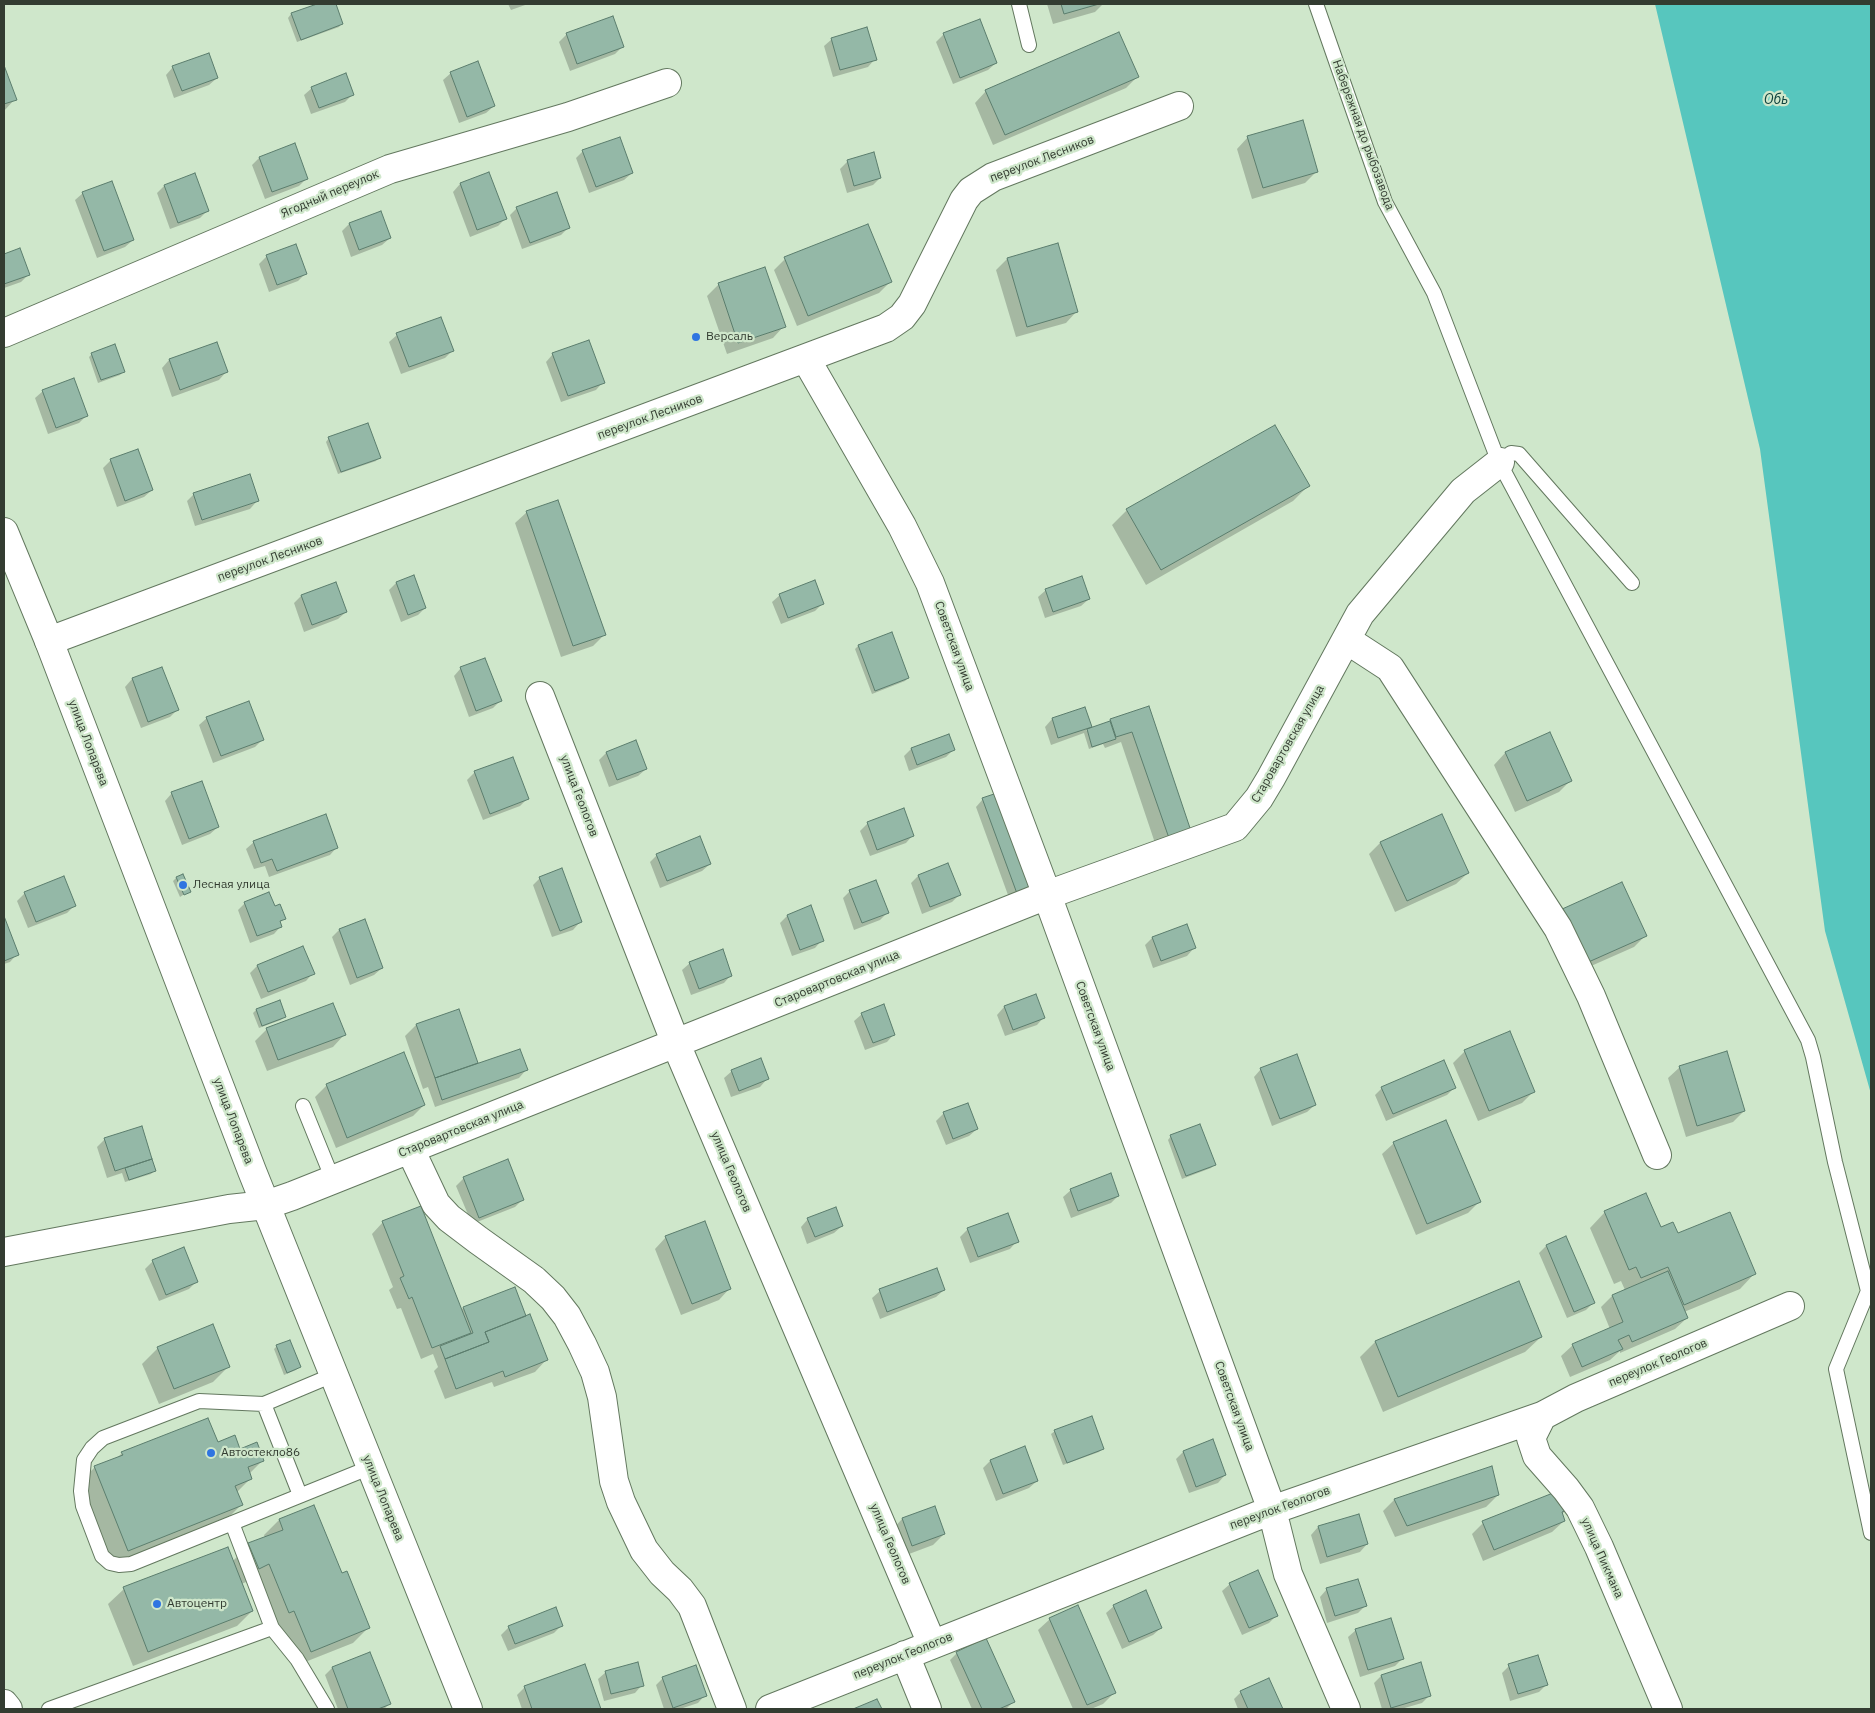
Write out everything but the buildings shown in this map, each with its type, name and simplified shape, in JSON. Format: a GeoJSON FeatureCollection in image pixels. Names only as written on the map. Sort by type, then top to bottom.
{"type":"FeatureCollection","features":[{"type":"Feature","properties":{"kind":"street","name":"Ягодный переулок"},"geometry":{"type":"LineString","coordinates":[[4,333],[390,169],[568,117],[667,83]]}},
{"type":"Feature","properties":{"kind":"street","name":"переулок Лесников"},"geometry":{"type":"LineString","coordinates":[[49,641],[886,328],[902,317],[912,304],[964,200],[971,191],[983,182],[1179,106]]}},
{"type":"Feature","properties":{"kind":"street","name":"Советская улица"},"geometry":{"type":"LineString","coordinates":[[806,359],[902,526],[930,583],[1047,895],[1272,1510],[1288,1574],[1346,1709]]}},
{"type":"Feature","properties":{"kind":"street","name":"Старовартовская улица"},"geometry":{"type":"LineString","coordinates":[[4,1252],[229,1209],[266,1205],[410,1150],[1047,895],[1235,827],[1259,798],[1360,614],[1463,491],[1500,462]]}},
{"type":"Feature","properties":{"kind":"street","name":"улица Лопарева"},"geometry":{"type":"LineString","coordinates":[[4,532],[49,641],[333,1375],[468,1709]]}},
{"type":"Feature","properties":{"kind":"street"},"geometry":{"type":"LineString","coordinates":[[1347,640],[1390,668],[1558,928],[1591,996],[1657,1155]]}},
{"type":"Feature","properties":{"kind":"street","name":"улица Геологов"},"geometry":{"type":"LineString","coordinates":[[540,696],[676,1044],[932,1644]]}},
{"type":"Feature","properties":{"kind":"street"},"geometry":{"type":"LineString","coordinates":[[410,1150],[436,1204],[449,1218],[534,1280],[554,1298],[567,1316],[582,1344],[602,1397],[614,1481],[621,1502],[644,1550],[692,1606],[732,1709]]}},
{"type":"Feature","properties":{"kind":"street","name":"переулок Геологов"},"geometry":{"type":"LineString","coordinates":[[770,1709],[1272,1510],[1542,1416],[1576,1398],[1790,1306]]}},
{"type":"Feature","properties":{"kind":"street","name":"улица Пикмана"},"geometry":{"type":"LineString","coordinates":[[1542,1416],[1530,1438],[1537,1456],[1580,1508],[1599,1547],[1668,1709]]}},
{"type":"Feature","properties":{"kind":"street"},"geometry":{"type":"LineString","coordinates":[[905,1655],[927,1709]]}},
{"type":"Feature","properties":{"kind":"street"},"geometry":{"type":"LineString","coordinates":[[4,1704],[8,1709]]}},
{"type":"Feature","properties":{"kind":"lane"},"geometry":{"type":"LineString","coordinates":[[1019,4],[1029,45]]}},
{"type":"Feature","properties":{"kind":"lane","name":"Набережная до рыбозавода"},"geometry":{"type":"LineString","coordinates":[[1316,4],[1385,202],[1434,292],[1500,462],[1808,1040],[1835,1162],[1868,1291],[1836,1369],[1871,1533]]}},
{"type":"Feature","properties":{"kind":"lane"},"geometry":{"type":"LineString","coordinates":[[1500,462],[1510,453],[1519,454],[1632,583]]}},
{"type":"Feature","properties":{"kind":"lane"},"geometry":{"type":"LineString","coordinates":[[303,1106],[333,1180]]}},
{"type":"Feature","properties":{"kind":"lane"},"geometry":{"type":"LineString","coordinates":[[333,1375],[264,1404],[199,1401],[103,1438],[92,1448],[84,1460],[82,1491],[83,1506],[102,1556],[110,1563],[119,1565],[131,1564],[371,1467]]}},
{"type":"Feature","properties":{"kind":"lane"},"geometry":{"type":"LineString","coordinates":[[264,1404],[300,1495]]}},
{"type":"Feature","properties":{"kind":"lane"},"geometry":{"type":"LineString","coordinates":[[232,1523],[272,1628],[297,1659],[327,1709]]}},
{"type":"Feature","properties":{"kind":"lane"},"geometry":{"type":"LineString","coordinates":[[49,1709],[272,1628]]}},
{"type":"Feature","properties":{"kind":"water","name":"Обь"},"geometry":{"type":"Polygon","coordinates":[[[1655,4],[1871,4],[1871,1094],[1825,931],[1760,449],[1655,4]]]}},
{"type":"Feature","properties":{"kind":"place","name":"Версаль"},"geometry":{"type":"Point","coordinates":[696,337]}},
{"type":"Feature","properties":{"kind":"place","name":"Лесная улица"},"geometry":{"type":"Point","coordinates":[183,885]}},
{"type":"Feature","properties":{"kind":"place","name":"Автостекло86"},"geometry":{"type":"Point","coordinates":[211,1453]}},
{"type":"Feature","properties":{"kind":"place","name":"Автоцентр"},"geometry":{"type":"Point","coordinates":[157,1604]}}]}
